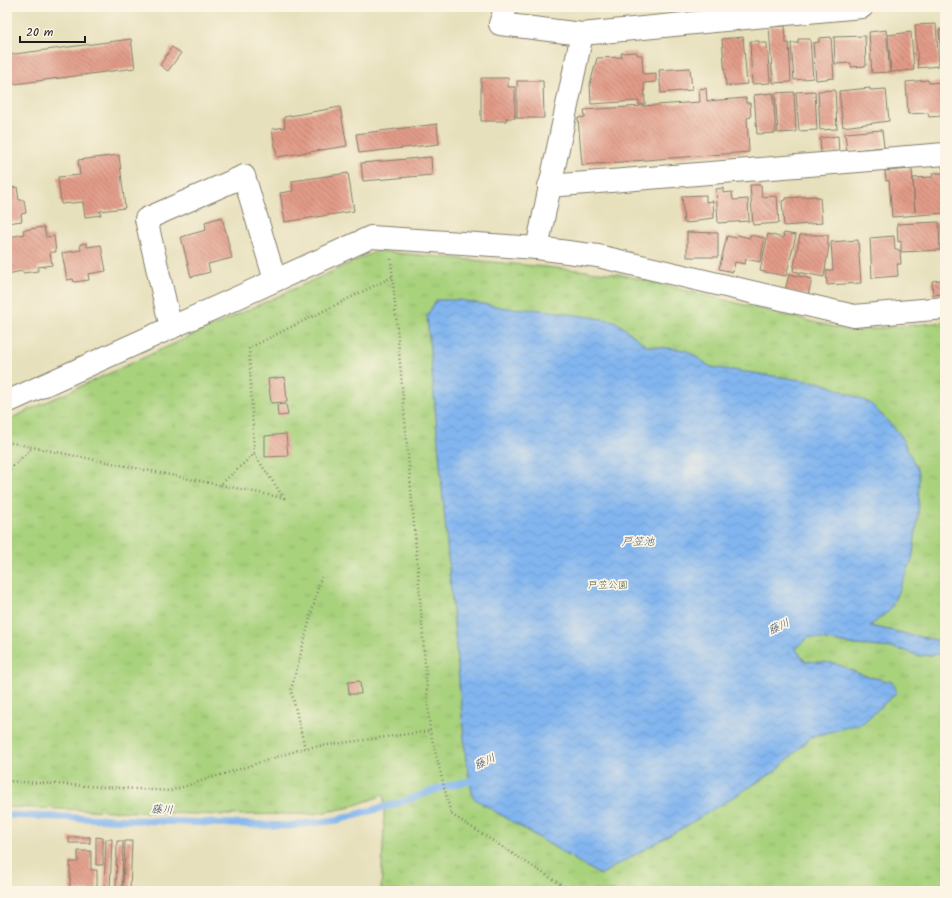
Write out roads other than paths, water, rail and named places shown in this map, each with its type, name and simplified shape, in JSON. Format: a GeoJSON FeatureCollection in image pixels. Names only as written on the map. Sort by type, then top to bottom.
{"type":"FeatureCollection","features":[{"type":"Feature","properties":{"kind":"street"},"geometry":{"type":"LineString","coordinates":[[506,7],[500,24],[582,34],[796,10],[862,7]]}},
{"type":"Feature","properties":{"kind":"street"},"geometry":{"type":"LineString","coordinates":[[537,248],[582,34]]}},
{"type":"Feature","properties":{"kind":"street"},"geometry":{"type":"LineString","coordinates":[[550,186],[945,154]]}},
{"type":"Feature","properties":{"kind":"street"},"geometry":{"type":"LineString","coordinates":[[171,328],[146,219],[244,176],[275,280]]}},
{"type":"Feature","properties":{"kind":"street"},"geometry":{"type":"LineString","coordinates":[[7,402],[371,237],[537,248],[598,256],[854,316],[945,308]]}},
{"type":"Feature","properties":{"kind":"water","name":"戸笠池"},"geometry":{"type":"Polygon","coordinates":[[[436,300],[459,300],[507,308],[545,310],[615,321],[647,346],[686,350],[711,367],[823,383],[870,403],[900,434],[919,473],[918,517],[912,560],[890,610],[870,626],[945,642],[945,656],[939,654],[918,656],[906,651],[892,648],[855,645],[809,637],[795,648],[805,661],[834,663],[863,675],[892,682],[897,692],[863,723],[811,737],[776,771],[686,826],[600,875],[473,798],[466,761],[427,316],[436,300]]]}},
{"type":"Feature","properties":{"kind":"waterway","name":"藤川"},"geometry":{"type":"LineString","coordinates":[[7,815],[287,826],[337,820],[399,803],[443,787],[470,781],[479,777]]}},
{"type":"Feature","properties":{"kind":"park label","name":"戸笠公園"},"geometry":{"type":"Point","coordinates":[608,585]}}]}
